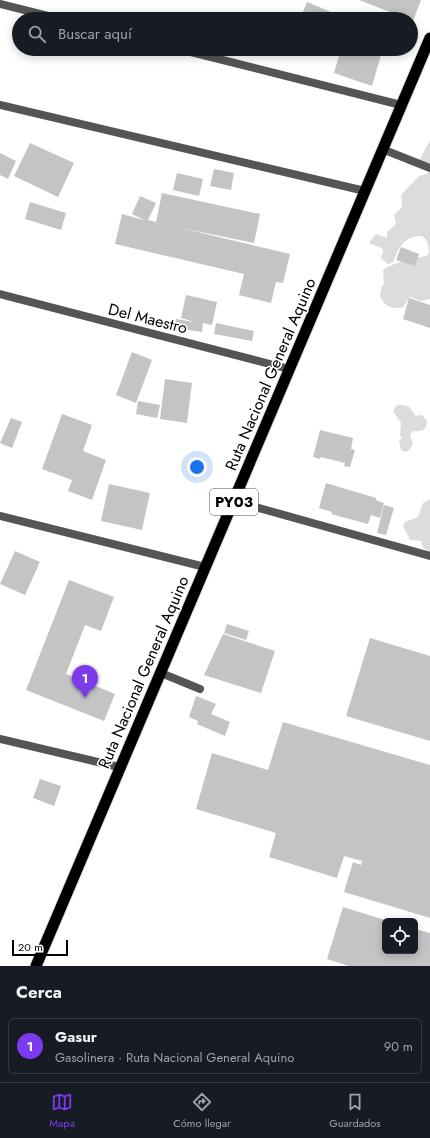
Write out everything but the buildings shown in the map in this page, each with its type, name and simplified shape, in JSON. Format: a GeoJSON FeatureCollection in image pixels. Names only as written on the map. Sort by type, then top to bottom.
{"type":"FeatureCollection","features":[{"type":"Feature","properties":{"kind":"highway","name":"Ruta Nacional General Aquino"},"geometry":{"type":"LineString","coordinates":[[36,966],[119,767],[234,501],[430,38]]}},
{"type":"Feature","properties":{"kind":"street"},"geometry":{"type":"LineString","coordinates":[[0,4],[32,12]]}},
{"type":"Feature","properties":{"kind":"street"},"geometry":{"type":"LineString","coordinates":[[208,56],[401,105]]}},
{"type":"Feature","properties":{"kind":"street"},"geometry":{"type":"LineString","coordinates":[[0,105],[365,191]]}},
{"type":"Feature","properties":{"kind":"street"},"geometry":{"type":"LineString","coordinates":[[382,149],[430,168]]}},
{"type":"Feature","properties":{"kind":"street","name":"Del Maestro"},"geometry":{"type":"LineString","coordinates":[[0,294],[289,369]]}},
{"type":"Feature","properties":{"kind":"street"},"geometry":{"type":"LineString","coordinates":[[234,501],[430,556]]}},
{"type":"Feature","properties":{"kind":"street"},"geometry":{"type":"LineString","coordinates":[[0,516],[205,567]]}},
{"type":"Feature","properties":{"kind":"street"},"geometry":{"type":"LineString","coordinates":[[161,672],[200,689]]}},
{"type":"Feature","properties":{"kind":"street"},"geometry":{"type":"LineString","coordinates":[[0,738],[119,767]]}},
{"type":"Feature","properties":{"kind":"shaded area"},"geometry":{"type":"Polygon","coordinates":[[[430,140],[430,167],[420,161],[420,159],[430,140]]]}},
{"type":"Feature","properties":{"kind":"shaded area"},"geometry":{"type":"Polygon","coordinates":[[[430,169],[430,299],[421,301],[410,297],[403,307],[395,308],[386,305],[380,296],[381,288],[384,283],[383,270],[400,262],[428,255],[428,244],[422,236],[406,240],[400,247],[393,262],[388,264],[381,258],[383,251],[382,248],[370,244],[370,241],[376,234],[387,238],[387,232],[396,224],[394,215],[402,207],[401,195],[419,176],[427,174],[430,169]]]}},
{"type":"Feature","properties":{"kind":"shaded area"},"geometry":{"type":"Polygon","coordinates":[[[397,405],[407,406],[416,416],[422,415],[427,421],[427,424],[423,430],[413,431],[410,434],[413,444],[406,452],[401,450],[399,441],[402,438],[400,435],[401,423],[393,411],[397,405]]]}},
{"type":"Feature","properties":{"kind":"shaded area"},"geometry":{"type":"Polygon","coordinates":[[[430,499],[430,552],[423,548],[421,541],[410,540],[403,526],[405,522],[418,517],[423,503],[430,499]]]}},
{"type":"Feature","properties":{"kind":"place","name":"Gasur"},"geometry":{"type":"Point","coordinates":[85,698]}}]}
